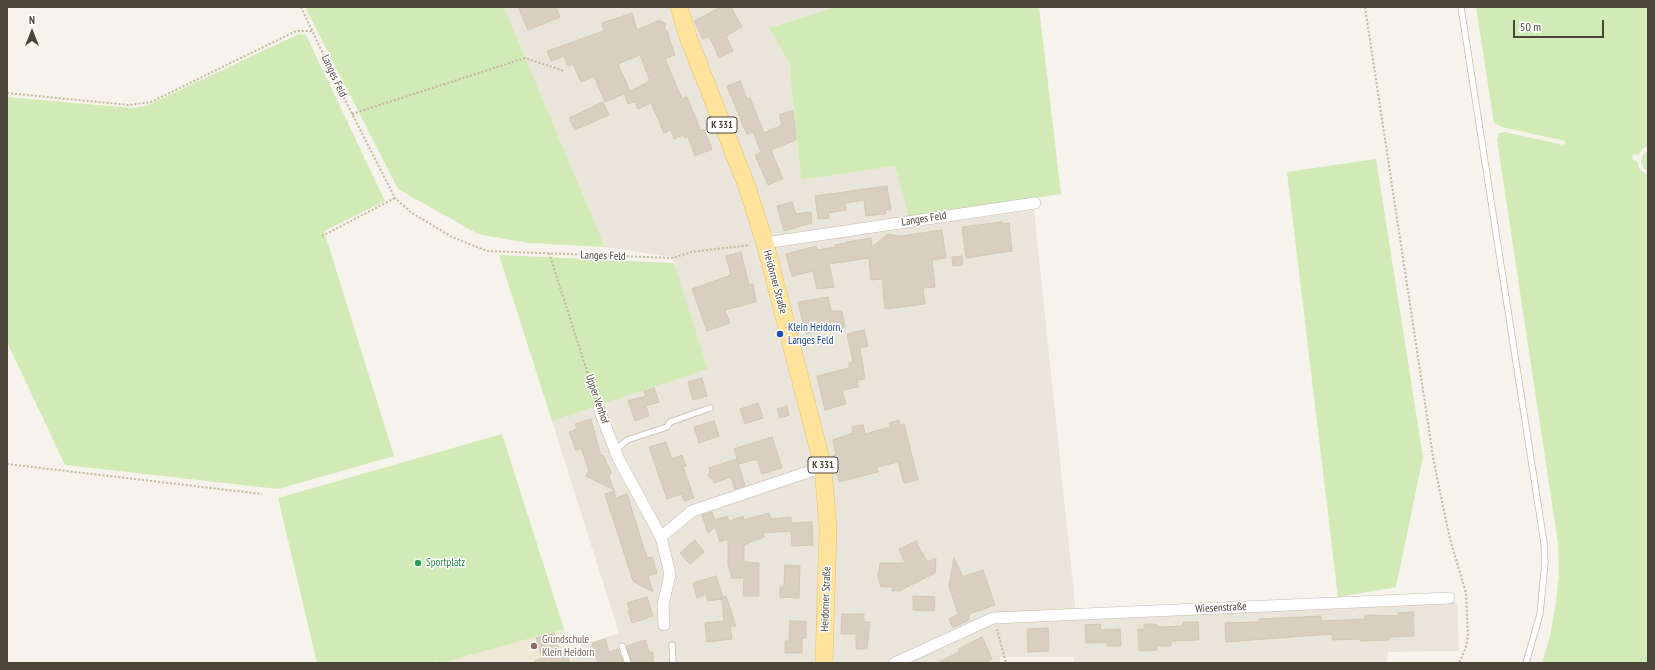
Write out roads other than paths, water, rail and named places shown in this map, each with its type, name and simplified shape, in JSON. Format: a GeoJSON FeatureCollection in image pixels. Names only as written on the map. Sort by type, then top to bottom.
{"type":"FeatureCollection","features":[{"type":"Feature","properties":{"kind":"main road","name":"Heidorner Straße"},"geometry":{"type":"LineString","coordinates":[[679,7],[688,37],[746,184],[765,243],[823,467],[828,528],[824,663]]}},
{"type":"Feature","properties":{"kind":"street","name":"Langes Feld"},"geometry":{"type":"LineString","coordinates":[[765,243],[1035,203]]}},
{"type":"Feature","properties":{"kind":"street","name":"Upper Venhof"},"geometry":{"type":"LineString","coordinates":[[599,409],[618,458],[661,537],[670,574],[663,605],[664,625]]}},
{"type":"Feature","properties":{"kind":"street"},"geometry":{"type":"LineString","coordinates":[[661,537],[692,511],[823,467]]}},
{"type":"Feature","properties":{"kind":"street","name":"Wiesenstraße"},"geometry":{"type":"LineString","coordinates":[[895,663],[994,618],[1450,598]]}},
{"type":"Feature","properties":{"kind":"lane"},"geometry":{"type":"LineString","coordinates":[[1462,7],[1544,543],[1545,562],[1540,614],[1526,663]]}},
{"type":"Feature","properties":{"kind":"lane"},"geometry":{"type":"LineString","coordinates":[[616,450],[627,440],[667,427],[670,422],[710,408]]}},
{"type":"Feature","properties":{"kind":"lane"},"geometry":{"type":"LineString","coordinates":[[672,645],[673,663]]}},
{"type":"Feature","properties":{"kind":"lane"},"geometry":{"type":"LineString","coordinates":[[622,646],[628,663]]}},
{"type":"Feature","properties":{"kind":"place","name":"Klein Heidorn, Langes Feld"},"geometry":{"type":"Point","coordinates":[780,334]}},
{"type":"Feature","properties":{"kind":"place","name":"Sportplatz"},"geometry":{"type":"Point","coordinates":[418,563]}},
{"type":"Feature","properties":{"kind":"place","name":"Grundschule Klein Heidorn"},"geometry":{"type":"Point","coordinates":[534,646]}}]}
